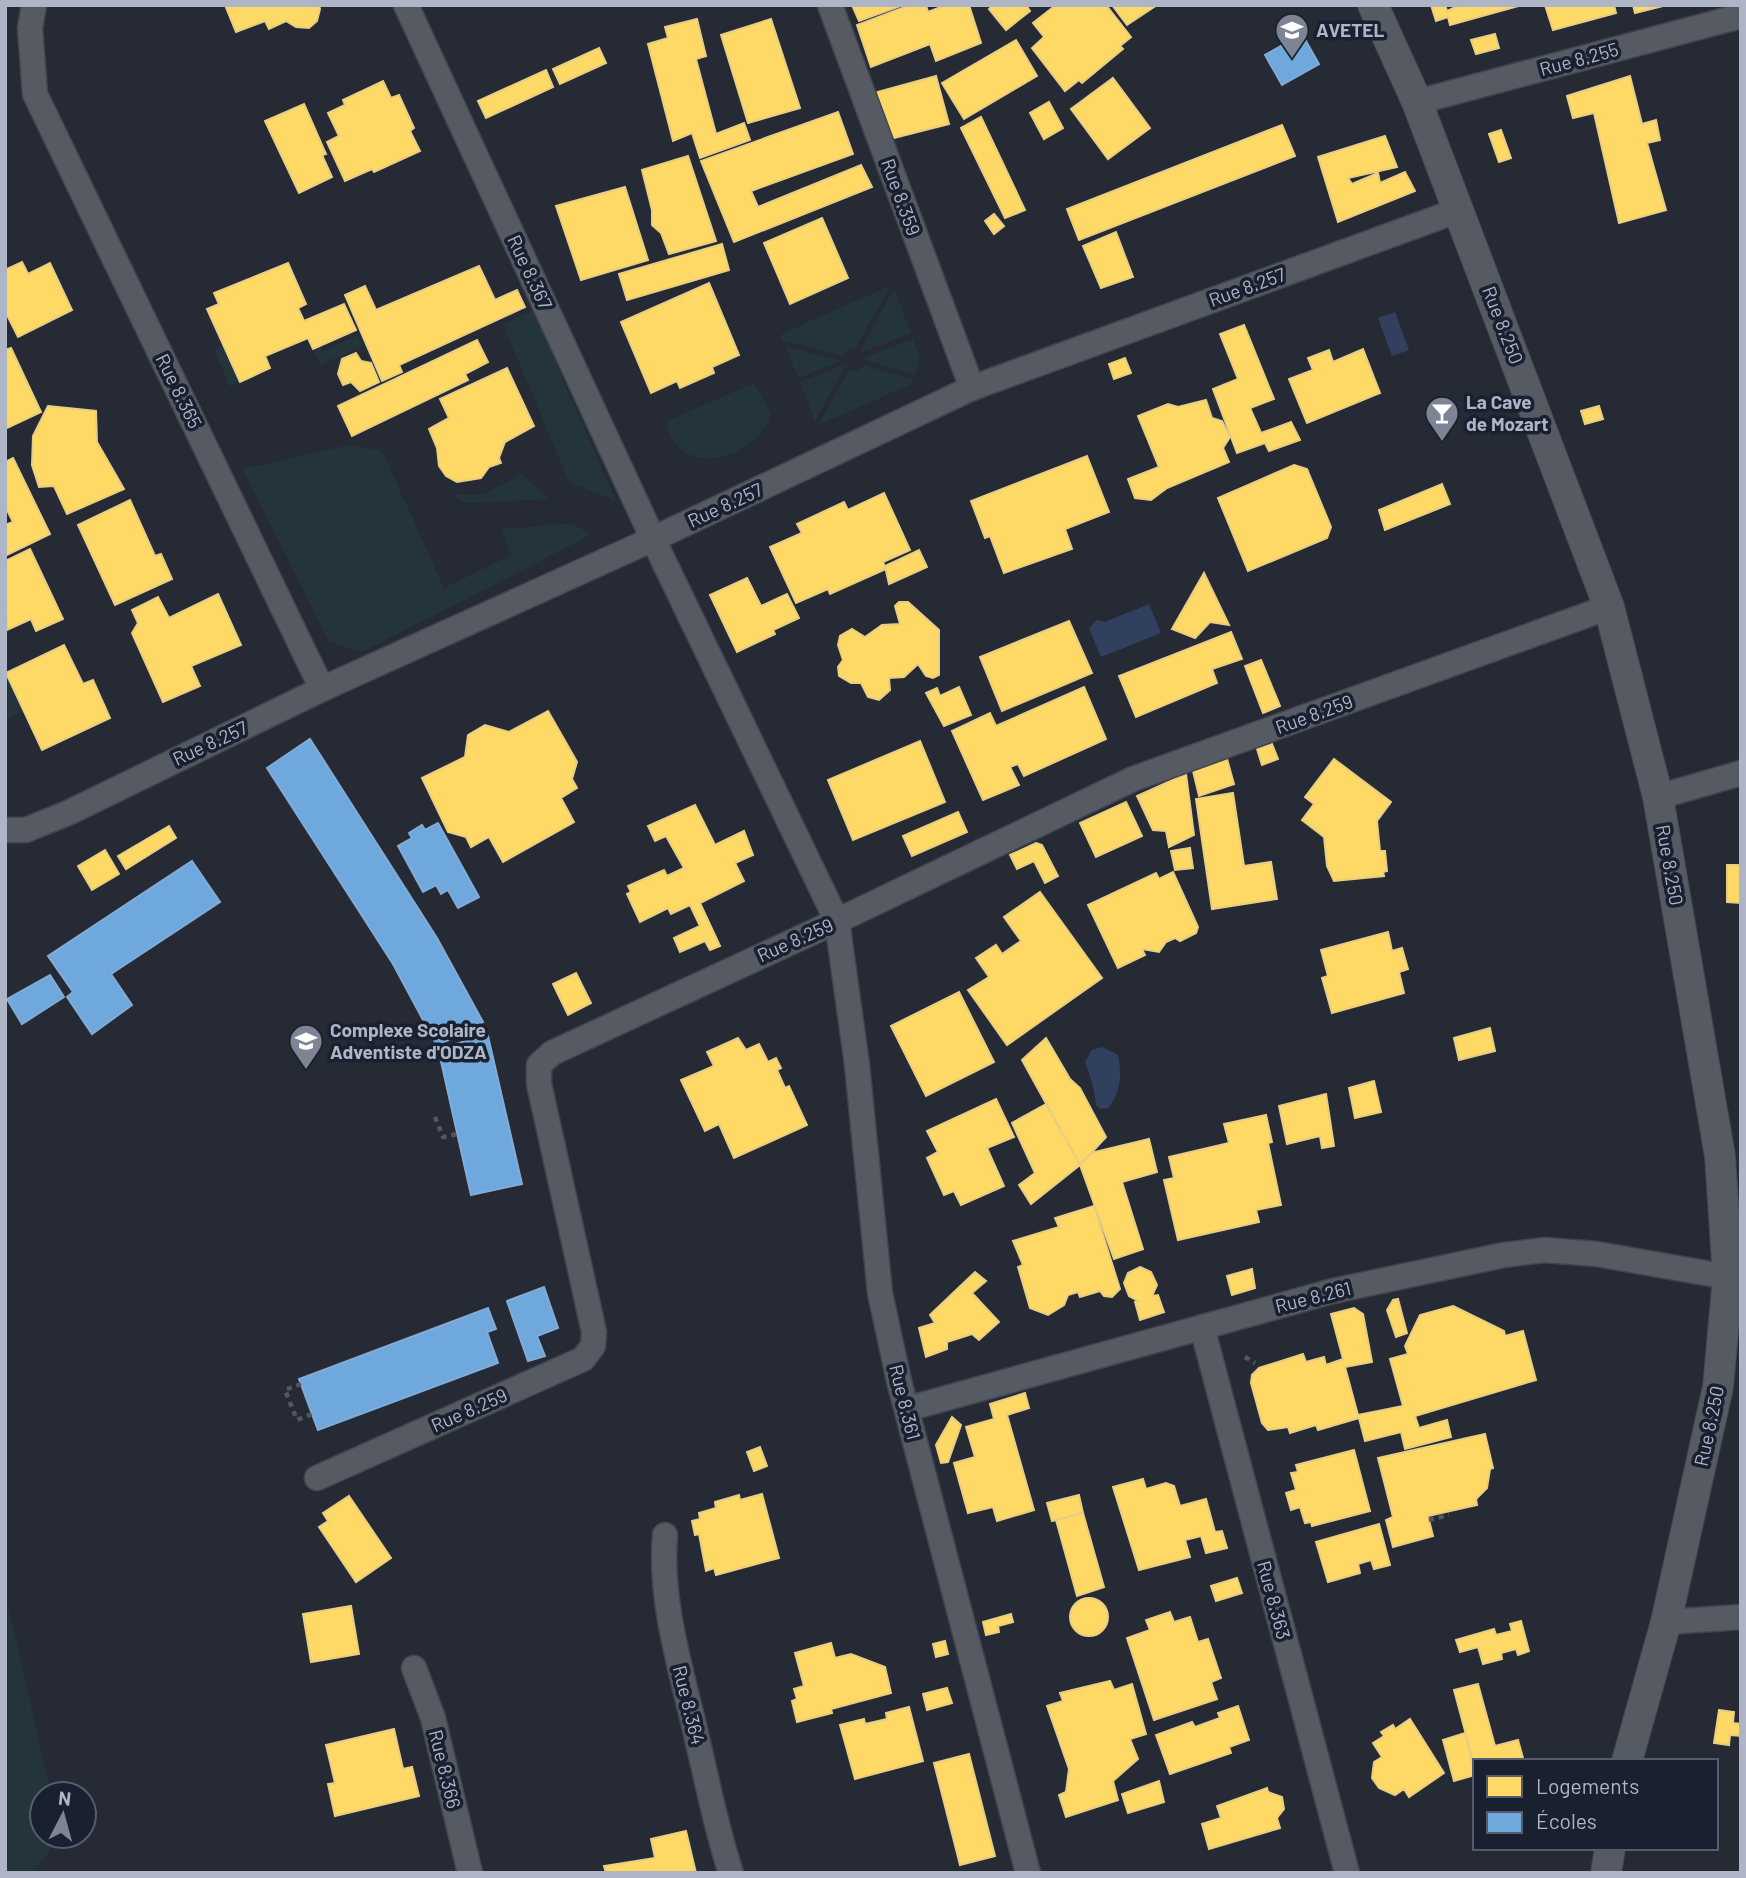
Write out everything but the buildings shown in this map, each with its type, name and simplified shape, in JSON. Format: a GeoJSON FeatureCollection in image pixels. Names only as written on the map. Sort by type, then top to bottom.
{"type":"FeatureCollection","features":[{"type":"Feature","properties":{"kind":"street","name":"Rue 8.365"},"geometry":{"type":"LineString","coordinates":[[34,5],[30,28],[35,94],[323,689]]}},
{"type":"Feature","properties":{"kind":"street","name":"Rue 8.367"},"geometry":{"type":"LineString","coordinates":[[406,5],[653,539],[837,921]]}},
{"type":"Feature","properties":{"kind":"street","name":"Rue 8.359"},"geometry":{"type":"LineString","coordinates":[[830,5],[972,388]]}},
{"type":"Feature","properties":{"kind":"street","name":"Rue 8.250"},"geometry":{"type":"LineString","coordinates":[[1373,5],[1417,103],[1459,210],[1609,607],[1658,797],[1720,1156],[1728,1277],[1718,1387],[1666,1622],[1628,1759]]}},
{"type":"Feature","properties":{"kind":"street","name":"Rue 8.255"},"geometry":{"type":"LineString","coordinates":[[1417,103],[1741,16]]}},
{"type":"Feature","properties":{"kind":"street","name":"Rue 8.257"},"geometry":{"type":"LineString","coordinates":[[5,830],[26,830],[70,812],[323,689],[653,539],[972,388],[1459,210]]}},
{"type":"Feature","properties":{"kind":"street","name":"Rue 8.259"},"geometry":{"type":"LineString","coordinates":[[317,1478],[583,1359],[593,1346],[594,1332],[539,1084],[540,1065],[552,1052],[837,921],[1133,779],[1609,607]]}},
{"type":"Feature","properties":{"kind":"street"},"geometry":{"type":"LineString","coordinates":[[1658,797],[1741,773]]}},
{"type":"Feature","properties":{"kind":"street","name":"Rue 8.361"},"geometry":{"type":"LineString","coordinates":[[837,921],[857,1065],[880,1293],[1010,1813],[1028,1873]]}},
{"type":"Feature","properties":{"kind":"street","name":"Rue 8.261"},"geometry":{"type":"LineString","coordinates":[[907,1409],[1333,1291],[1544,1250],[1657,1262],[1728,1277]]}},
{"type":"Feature","properties":{"kind":"street","name":"Rue 8.363"},"geometry":{"type":"LineString","coordinates":[[1202,1327],[1347,1873]]}},
{"type":"Feature","properties":{"kind":"street","name":"Rue 8.364"},"geometry":{"type":"LineString","coordinates":[[665,1535],[663,1564],[679,1671],[710,1802],[731,1873]]}},
{"type":"Feature","properties":{"kind":"street"},"geometry":{"type":"LineString","coordinates":[[1666,1622],[1741,1617]]}},
{"type":"Feature","properties":{"kind":"street","name":"Rue 8.366"},"geometry":{"type":"LineString","coordinates":[[414,1668],[433,1718],[470,1873]]}},
{"type":"Feature","properties":{"kind":"street"},"geometry":{"type":"LineString","coordinates":[[1606,1873],[1610,1850]]}},
{"type":"Feature","properties":{"kind":"path"},"geometry":{"type":"LineString","coordinates":[[435,1117],[443,1137],[457,1134]]}},
{"type":"Feature","properties":{"kind":"path"},"geometry":{"type":"LineString","coordinates":[[1245,1357],[1255,1363]]}},
{"type":"Feature","properties":{"kind":"path"},"geometry":{"type":"LineString","coordinates":[[301,1384],[285,1390],[298,1420],[312,1414]]}},
{"type":"Feature","properties":{"kind":"path"},"geometry":{"type":"LineString","coordinates":[[1429,1520],[1449,1515]]}},
{"type":"Feature","properties":{"kind":"shaded area"},"geometry":{"type":"Polygon","coordinates":[[[891,285],[855,348],[848,350],[843,356],[782,340],[781,334],[891,285]]]}},
{"type":"Feature","properties":{"kind":"shaded area"},"geometry":{"type":"Polygon","coordinates":[[[894,288],[911,333],[863,352],[861,350],[894,288]]]}},
{"type":"Feature","properties":{"kind":"shaded area"},"geometry":{"type":"Polygon","coordinates":[[[533,310],[616,501],[569,482],[503,324],[533,310]]]}},
{"type":"Feature","properties":{"kind":"shaded area"},"geometry":{"type":"Polygon","coordinates":[[[358,335],[363,346],[320,365],[313,349],[319,345],[323,351],[358,335]]]}},
{"type":"Feature","properties":{"kind":"shaded area"},"geometry":{"type":"Polygon","coordinates":[[[913,339],[920,357],[915,375],[865,360],[865,357],[913,339]]]}},
{"type":"Feature","properties":{"kind":"shaded area"},"geometry":{"type":"Polygon","coordinates":[[[224,345],[240,382],[230,387],[214,350],[224,345]]]}},
{"type":"Feature","properties":{"kind":"shaded area"},"geometry":{"type":"Polygon","coordinates":[[[785,346],[842,361],[798,378],[785,346]]]}},
{"type":"Feature","properties":{"kind":"shaded area"},"geometry":{"type":"Polygon","coordinates":[[[844,365],[845,367],[815,421],[800,382],[844,365]]]}},
{"type":"Feature","properties":{"kind":"shaded area"},"geometry":{"type":"Polygon","coordinates":[[[864,365],[914,380],[912,384],[818,425],[849,370],[857,371],[864,365]]]}},
{"type":"Feature","properties":{"kind":"shaded area"},"geometry":{"type":"Polygon","coordinates":[[[754,383],[771,414],[765,427],[743,448],[728,455],[699,457],[685,452],[671,438],[665,422],[754,383]]]}},
{"type":"Feature","properties":{"kind":"shaded area"},"geometry":{"type":"Polygon","coordinates":[[[349,445],[380,450],[384,455],[444,588],[511,555],[501,529],[572,523],[591,535],[362,652],[329,642],[243,469],[349,445]]]}},
{"type":"Feature","properties":{"kind":"shaded area"},"geometry":{"type":"Polygon","coordinates":[[[522,474],[549,499],[466,503],[451,495],[483,494],[522,474]]]}},
{"type":"Feature","properties":{"kind":"shaded area"},"geometry":{"type":"Polygon","coordinates":[[[5,667],[22,693],[24,711],[5,720],[5,667]]]}},
{"type":"Feature","properties":{"kind":"shaded area"},"geometry":{"type":"Polygon","coordinates":[[[5,1591],[48,1780],[28,1780],[28,1850],[50,1850],[33,1873],[5,1873],[5,1591]]]}},
{"type":"Feature","properties":{"kind":"water"},"geometry":{"type":"Polygon","coordinates":[[[1395,312],[1409,350],[1392,356],[1378,318],[1395,312]]]}},
{"type":"Feature","properties":{"kind":"water"},"geometry":{"type":"Polygon","coordinates":[[[1149,604],[1161,633],[1101,657],[1089,628],[1097,620],[1105,622],[1149,604]]]}},
{"type":"Feature","properties":{"kind":"water"},"geometry":{"type":"Polygon","coordinates":[[[1102,1047],[1118,1055],[1120,1076],[1112,1102],[1108,1108],[1100,1109],[1096,1105],[1085,1062],[1092,1050],[1102,1047]]]}},
{"type":"Feature","properties":{"kind":"place","name":"AVETEL"},"geometry":{"type":"Point","coordinates":[1292,60]}},
{"type":"Feature","properties":{"kind":"place","name":"La Cave de Mozart"},"geometry":{"type":"Point","coordinates":[1442,443]}},
{"type":"Feature","properties":{"kind":"place","name":"Complexe Scolaire Adventiste d'ODZA"},"geometry":{"type":"Point","coordinates":[306,1071]}}]}
